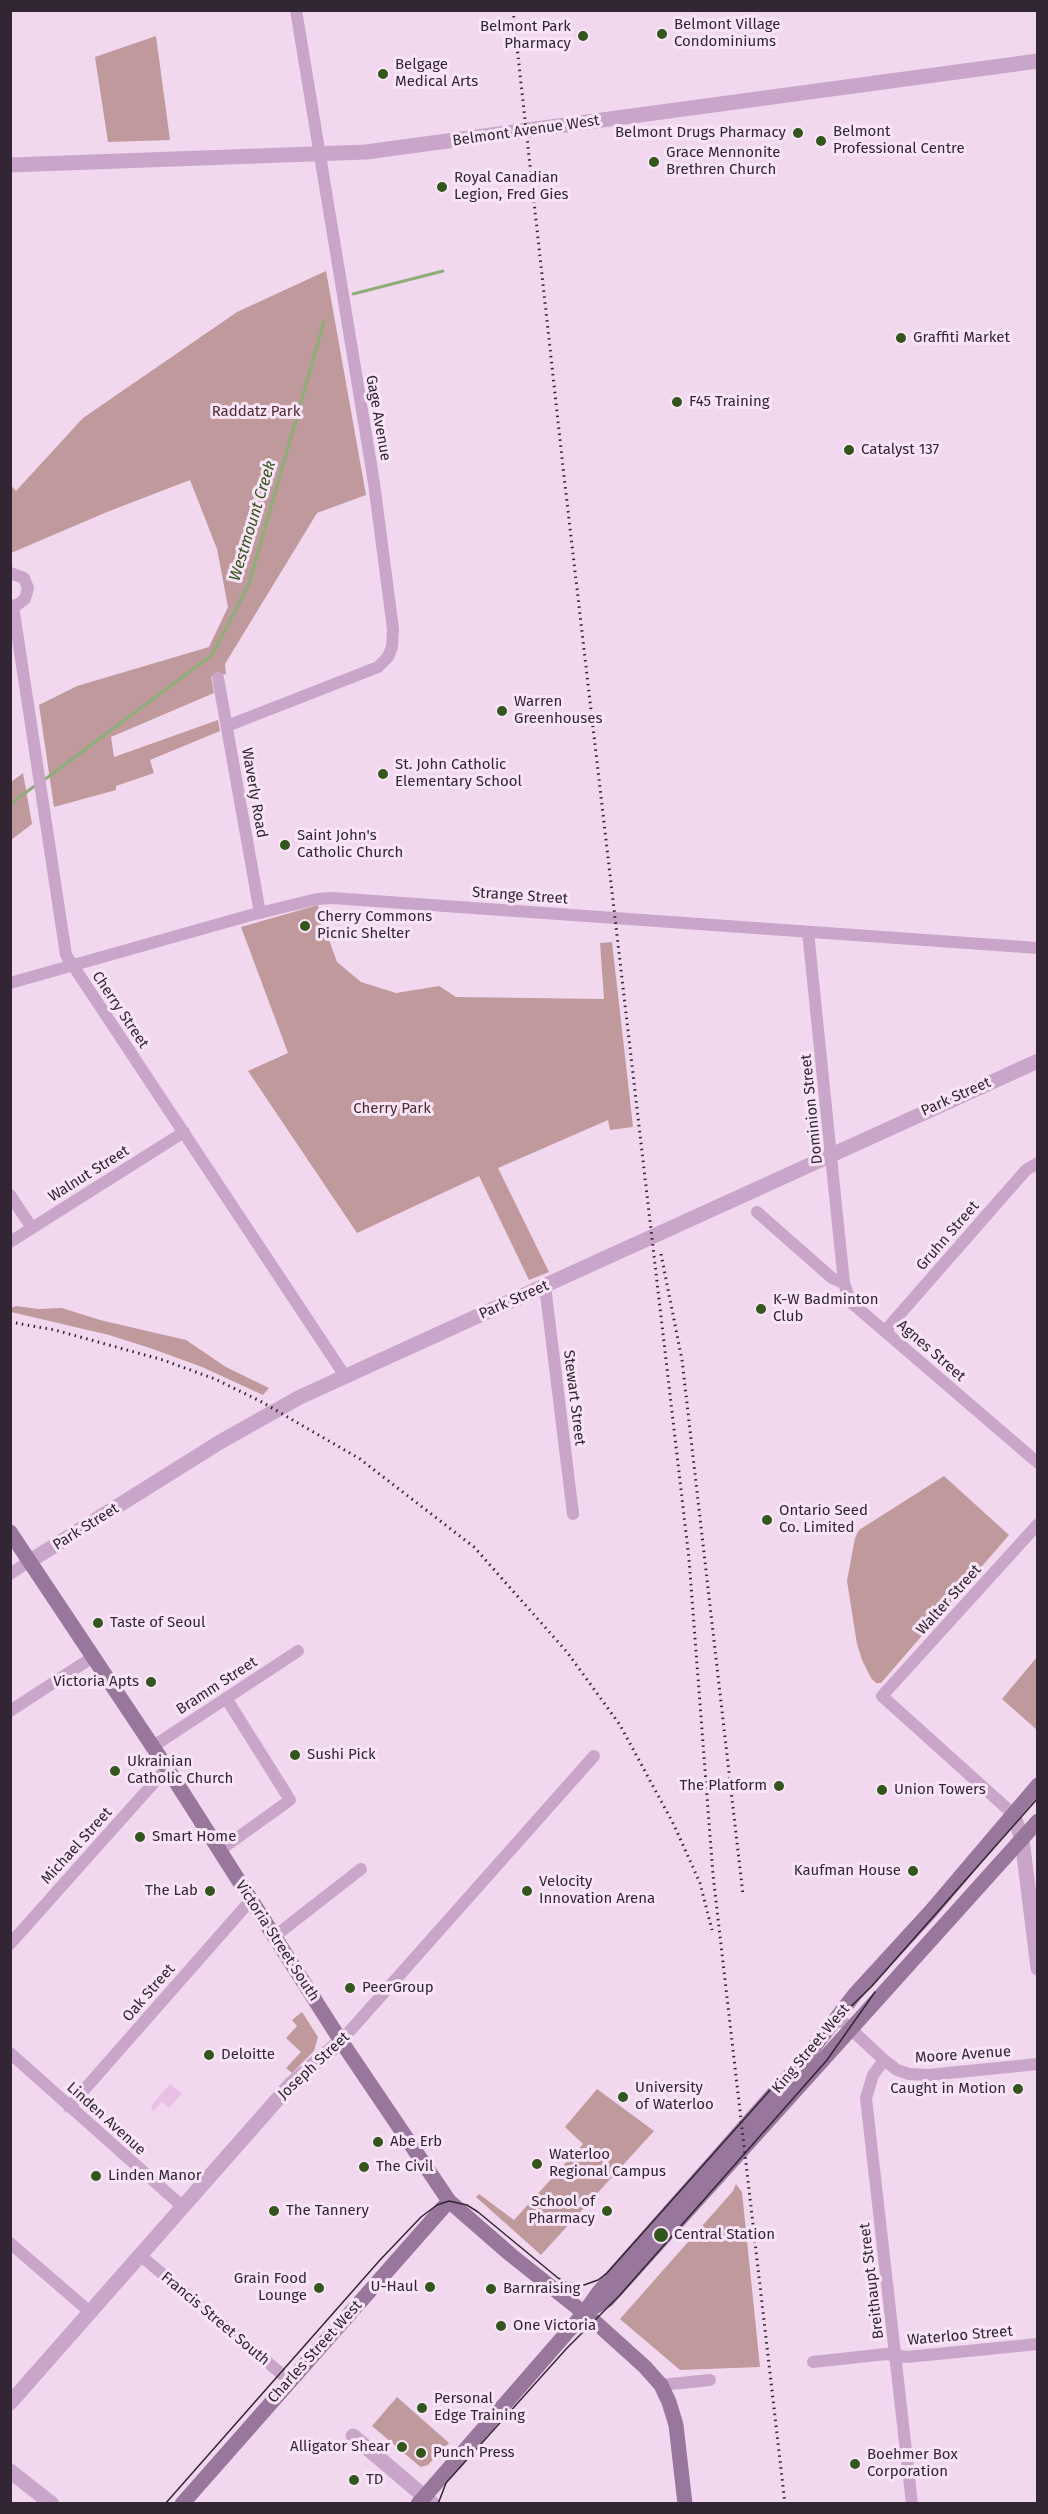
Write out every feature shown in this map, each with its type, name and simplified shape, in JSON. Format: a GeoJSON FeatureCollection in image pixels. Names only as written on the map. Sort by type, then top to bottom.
{"type":"FeatureCollection","features":[{"type":"Feature","properties":{"kind":"main road","name":"Victoria Street South"},"geometry":{"type":"LineString","coordinates":[[10,1532],[166,1768],[341,2041],[449,2201],[511,2255],[584,2313],[645,2367],[660,2385],[669,2402],[676,2425],[685,2504]]}},
{"type":"Feature","properties":{"kind":"main road","name":"King Street West"},"geometry":{"type":"LineString","coordinates":[[844,2023],[855,1994],[931,1911],[1038,1785]]}},
{"type":"Feature","properties":{"kind":"main road","name":"King Street West"},"geometry":{"type":"LineString","coordinates":[[425,2501],[584,2313],[607,2300],[844,2023],[1038,1821]]}},
{"type":"Feature","properties":{"kind":"main road","name":"Charles Street West"},"geometry":{"type":"LineString","coordinates":[[182,2504],[449,2201]]}},
{"type":"Feature","properties":{"kind":"street","name":"Gage Avenue"},"geometry":{"type":"LineString","coordinates":[[228,726],[378,667],[388,657],[392,647],[393,629],[374,483],[296,10]]}},
{"type":"Feature","properties":{"kind":"street","name":"Belmont Avenue West"},"geometry":{"type":"LineString","coordinates":[[10,165],[366,152],[1038,61]]}},
{"type":"Feature","properties":{"kind":"street","name":"Cherry Street"},"geometry":{"type":"LineString","coordinates":[[10,573],[24,578],[28,588],[25,599],[12,606],[66,955],[345,1376]]}},
{"type":"Feature","properties":{"kind":"street","name":"Waverly Road"},"geometry":{"type":"LineString","coordinates":[[218,678],[260,912]]}},
{"type":"Feature","properties":{"kind":"street","name":"Strange Street"},"geometry":{"type":"LineString","coordinates":[[10,983],[260,912],[316,899],[332,898],[1038,948]]}},
{"type":"Feature","properties":{"kind":"street","name":"Dominion Street"},"geometry":{"type":"LineString","coordinates":[[808,932],[844,1283]]}},
{"type":"Feature","properties":{"kind":"street","name":"Park Street"},"geometry":{"type":"LineString","coordinates":[[10,1574],[266,1414],[1038,1060]]}},
{"type":"Feature","properties":{"kind":"street","name":"Walnut Street"},"geometry":{"type":"LineString","coordinates":[[10,1242],[184,1132]]}},
{"type":"Feature","properties":{"kind":"street","name":"Gruhn Street"},"geometry":{"type":"LineString","coordinates":[[885,1331],[1026,1170],[1038,1163]]}},
{"type":"Feature","properties":{"kind":"street"},"geometry":{"type":"LineString","coordinates":[[10,1196],[32,1228]]}},
{"type":"Feature","properties":{"kind":"street","name":"Agnes Street"},"geometry":{"type":"LineString","coordinates":[[757,1212],[832,1278],[844,1283],[853,1304],[1038,1463]]}},
{"type":"Feature","properties":{"kind":"street","name":"Stewart Street"},"geometry":{"type":"LineString","coordinates":[[545,1286],[573,1514]]}},
{"type":"Feature","properties":{"kind":"street","name":"Walter Street"},"geometry":{"type":"LineString","coordinates":[[1013,1814],[882,1696],[1038,1524]]}},
{"type":"Feature","properties":{"kind":"street","name":"Bramm Street"},"geometry":{"type":"LineString","coordinates":[[152,1747],[298,1650]]}},
{"type":"Feature","properties":{"kind":"street"},"geometry":{"type":"LineString","coordinates":[[10,1711],[93,1658]]}},
{"type":"Feature","properties":{"kind":"street"},"geometry":{"type":"LineString","coordinates":[[219,1851],[290,1800],[226,1698]]}},
{"type":"Feature","properties":{"kind":"street","name":"Joseph Street"},"geometry":{"type":"LineString","coordinates":[[10,2403],[291,2084],[341,2041],[594,1756]]}},
{"type":"Feature","properties":{"kind":"street","name":"Michael Street"},"geometry":{"type":"LineString","coordinates":[[10,1944],[166,1768]]}},
{"type":"Feature","properties":{"kind":"street"},"geometry":{"type":"LineString","coordinates":[[1013,1814],[1022,1839],[1038,1968]]}},
{"type":"Feature","properties":{"kind":"street"},"geometry":{"type":"LineString","coordinates":[[275,1936],[361,1869]]}},
{"type":"Feature","properties":{"kind":"street","name":"Oak Street"},"geometry":{"type":"LineString","coordinates":[[69,2107],[251,1900]]}},
{"type":"Feature","properties":{"kind":"street","name":"Moore Avenue"},"geometry":{"type":"LineString","coordinates":[[844,2023],[884,2060],[897,2070],[909,2074],[927,2075],[1038,2064]]}},
{"type":"Feature","properties":{"kind":"street","name":"Linden Avenue"},"geometry":{"type":"LineString","coordinates":[[10,2053],[183,2207]]}},
{"type":"Feature","properties":{"kind":"street","name":"Breithaupt Street"},"geometry":{"type":"LineString","coordinates":[[884,2060],[873,2075],[866,2098],[912,2504]]}},
{"type":"Feature","properties":{"kind":"street"},"geometry":{"type":"LineString","coordinates":[[10,2243],[90,2312]]}},
{"type":"Feature","properties":{"kind":"street","name":"Francis Street South"},"geometry":{"type":"LineString","coordinates":[[141,2256],[290,2381]]}},
{"type":"Feature","properties":{"kind":"street","name":"Waterloo Street"},"geometry":{"type":"LineString","coordinates":[[813,2362],[886,2354],[919,2356],[1038,2344]]}},
{"type":"Feature","properties":{"kind":"street"},"geometry":{"type":"LineString","coordinates":[[660,2385],[710,2380]]}},
{"type":"Feature","properties":{"kind":"street"},"geometry":{"type":"LineString","coordinates":[[353,2436],[425,2501]]}},
{"type":"Feature","properties":{"kind":"street"},"geometry":{"type":"LineString","coordinates":[[10,2471],[52,2504]]}},
{"type":"Feature","properties":{"kind":"green space"},"geometry":{"type":"Polygon","coordinates":[[[156,36],[170,140],[108,142],[95,57],[156,36]]]}},
{"type":"Feature","properties":{"kind":"green space","name":"Raddatz Park"},"geometry":{"type":"Polygon","coordinates":[[[326,271],[366,495],[317,513],[225,664],[226,674],[211,677],[214,693],[111,737],[114,757],[218,720],[220,731],[150,760],[154,773],[116,786],[116,790],[54,807],[39,705],[77,686],[209,647],[228,607],[217,549],[190,480],[11,553],[10,484],[16,491],[83,418],[237,312],[326,271]]]}},
{"type":"Feature","properties":{"kind":"green space"},"geometry":{"type":"Polygon","coordinates":[[[23,773],[32,824],[11,840],[11,782],[23,773]]]}},
{"type":"Feature","properties":{"kind":"green space","name":"Cherry Park"},"geometry":{"type":"Polygon","coordinates":[[[318,905],[322,937],[329,940],[337,962],[361,982],[396,993],[439,986],[456,997],[604,999],[600,943],[612,942],[633,1127],[610,1130],[608,1120],[498,1168],[549,1272],[529,1280],[479,1176],[357,1233],[248,1071],[288,1053],[241,927],[318,905]]]}},
{"type":"Feature","properties":{"kind":"green space"},"geometry":{"type":"Polygon","coordinates":[[[16,1306],[38,1309],[62,1308],[100,1320],[186,1340],[226,1367],[269,1388],[263,1395],[202,1367],[150,1348],[109,1335],[11,1312],[11,1308],[16,1306]]]}},
{"type":"Feature","properties":{"kind":"green space"},"geometry":{"type":"Polygon","coordinates":[[[944,1476],[1009,1535],[881,1683],[876,1683],[862,1660],[857,1644],[847,1581],[855,1538],[859,1530],[944,1476]]]}},
{"type":"Feature","properties":{"kind":"green space"},"geometry":{"type":"Polygon","coordinates":[[[1037,1657],[1037,1730],[1002,1699],[1037,1657]]]}},
{"type":"Feature","properties":{"kind":"green space"},"geometry":{"type":"Polygon","coordinates":[[[302,2012],[318,2037],[314,2051],[292,2073],[286,2068],[301,2052],[286,2038],[297,2026],[292,2020],[302,2012]]]}},
{"type":"Feature","properties":{"kind":"green space"},"geometry":{"type":"Polygon","coordinates":[[[597,2089],[654,2131],[541,2255],[476,2197],[479,2194],[514,2220],[583,2144],[565,2127],[597,2089]]]}},
{"type":"Feature","properties":{"kind":"green space"},"geometry":{"type":"Polygon","coordinates":[[[736,2184],[742,2192],[760,2367],[680,2370],[620,2319],[733,2191],[736,2184]]]}},
{"type":"Feature","properties":{"kind":"green space"},"geometry":{"type":"Polygon","coordinates":[[[397,2397],[449,2443],[428,2465],[421,2467],[372,2426],[397,2397]]]}},
{"type":"Feature","properties":{"kind":"shaded area"},"geometry":{"type":"Polygon","coordinates":[[[170,2084],[182,2094],[169,2108],[162,2102],[153,2112],[151,2106],[170,2084]]]}},
{"type":"Feature","properties":{"kind":"waterway","name":"Westmount Creek"},"geometry":{"type":"LineString","coordinates":[[353,294],[443,271]]}},
{"type":"Feature","properties":{"kind":"waterway","name":"Westmount Creek"},"geometry":{"type":"LineString","coordinates":[[44,780],[212,655],[249,584],[324,322]]}},
{"type":"Feature","properties":{"kind":"waterway","name":"Westmount Creek"},"geometry":{"type":"LineString","coordinates":[[10,804],[36,785]]}},
{"type":"Feature","properties":{"kind":"tram line"},"geometry":{"type":"LineString","coordinates":[[165,2504],[380,2260],[421,2217],[437,2205],[449,2201],[467,2205],[567,2283],[584,2285],[598,2280],[607,2273],[804,2052],[872,1986],[1038,1798]]}},
{"type":"Feature","properties":{"kind":"tram line"},"geometry":{"type":"LineString","coordinates":[[438,2504],[446,2483],[567,2348],[620,2295],[827,2060],[875,1992]]}},
{"type":"Feature","properties":{"kind":"railway"},"geometry":{"type":"LineString","coordinates":[[513,10],[564,476],[689,1559],[713,1875],[785,2504]]}},
{"type":"Feature","properties":{"kind":"railway"},"geometry":{"type":"LineString","coordinates":[[661,1254],[682,1360],[743,1895]]}},
{"type":"Feature","properties":{"kind":"railway"},"geometry":{"type":"LineString","coordinates":[[10,1322],[55,1330],[163,1360],[215,1379],[260,1401],[360,1459],[474,1547],[567,1652],[620,1725],[674,1825],[700,1883],[712,1930]]}},
{"type":"Feature","properties":{"kind":"place","name":"Belmont Village Condominiums"},"geometry":{"type":"Point","coordinates":[662,34]}},
{"type":"Feature","properties":{"kind":"place","name":"Belmont Park Pharmacy"},"geometry":{"type":"Point","coordinates":[583,36]}},
{"type":"Feature","properties":{"kind":"place","name":"Belgage Medical Arts"},"geometry":{"type":"Point","coordinates":[383,74]}},
{"type":"Feature","properties":{"kind":"place","name":"Belmont Drugs Pharmacy"},"geometry":{"type":"Point","coordinates":[798,133]}},
{"type":"Feature","properties":{"kind":"place","name":"Belmont Professional Centre"},"geometry":{"type":"Point","coordinates":[821,141]}},
{"type":"Feature","properties":{"kind":"place","name":"Grace Mennonite Brethren Church"},"geometry":{"type":"Point","coordinates":[654,162]}},
{"type":"Feature","properties":{"kind":"place","name":"Royal Canadian Legion, Fred Gies"},"geometry":{"type":"Point","coordinates":[442,187]}},
{"type":"Feature","properties":{"kind":"place","name":"Graffiti Market"},"geometry":{"type":"Point","coordinates":[901,338]}},
{"type":"Feature","properties":{"kind":"place","name":"F45 Training"},"geometry":{"type":"Point","coordinates":[677,402]}},
{"type":"Feature","properties":{"kind":"place","name":"Catalyst 137"},"geometry":{"type":"Point","coordinates":[849,450]}},
{"type":"Feature","properties":{"kind":"place","name":"Warren Greenhouses"},"geometry":{"type":"Point","coordinates":[502,711]}},
{"type":"Feature","properties":{"kind":"place","name":"St. John Catholic Elementary School"},"geometry":{"type":"Point","coordinates":[383,774]}},
{"type":"Feature","properties":{"kind":"place","name":"Saint John's Catholic Church"},"geometry":{"type":"Point","coordinates":[285,845]}},
{"type":"Feature","properties":{"kind":"place","name":"Cherry Commons Picnic Shelter"},"geometry":{"type":"Point","coordinates":[305,926]}},
{"type":"Feature","properties":{"kind":"place","name":"K-W Badminton Club"},"geometry":{"type":"Point","coordinates":[761,1309]}},
{"type":"Feature","properties":{"kind":"place","name":"Ontario Seed Co. Limited"},"geometry":{"type":"Point","coordinates":[767,1520]}},
{"type":"Feature","properties":{"kind":"place","name":"Taste of Seoul"},"geometry":{"type":"Point","coordinates":[98,1623]}},
{"type":"Feature","properties":{"kind":"place","name":"Victoria Apts"},"geometry":{"type":"Point","coordinates":[151,1682]}},
{"type":"Feature","properties":{"kind":"place","name":"Sushi Pick"},"geometry":{"type":"Point","coordinates":[295,1755]}},
{"type":"Feature","properties":{"kind":"place","name":"Ukrainian Catholic Church"},"geometry":{"type":"Point","coordinates":[115,1771]}},
{"type":"Feature","properties":{"kind":"place","name":"The Platform"},"geometry":{"type":"Point","coordinates":[779,1786]}},
{"type":"Feature","properties":{"kind":"place","name":"Union Towers"},"geometry":{"type":"Point","coordinates":[882,1790]}},
{"type":"Feature","properties":{"kind":"place","name":"Smart Home"},"geometry":{"type":"Point","coordinates":[140,1837]}},
{"type":"Feature","properties":{"kind":"place","name":"Kaufman House"},"geometry":{"type":"Point","coordinates":[913,1871]}},
{"type":"Feature","properties":{"kind":"place","name":"The Lab"},"geometry":{"type":"Point","coordinates":[210,1891]}},
{"type":"Feature","properties":{"kind":"place","name":"Velocity Innovation Arena"},"geometry":{"type":"Point","coordinates":[527,1891]}},
{"type":"Feature","properties":{"kind":"place","name":"PeerGroup"},"geometry":{"type":"Point","coordinates":[350,1988]}},
{"type":"Feature","properties":{"kind":"place","name":"Deloitte"},"geometry":{"type":"Point","coordinates":[209,2055]}},
{"type":"Feature","properties":{"kind":"place","name":"Caught in Motion"},"geometry":{"type":"Point","coordinates":[1018,2089]}},
{"type":"Feature","properties":{"kind":"place","name":"University of Waterloo"},"geometry":{"type":"Point","coordinates":[623,2097]}},
{"type":"Feature","properties":{"kind":"place","name":"Abe Erb"},"geometry":{"type":"Point","coordinates":[378,2142]}},
{"type":"Feature","properties":{"kind":"place","name":"Waterloo Regional Campus"},"geometry":{"type":"Point","coordinates":[537,2164]}},
{"type":"Feature","properties":{"kind":"place","name":"The Civil"},"geometry":{"type":"Point","coordinates":[364,2167]}},
{"type":"Feature","properties":{"kind":"place","name":"Linden Manor"},"geometry":{"type":"Point","coordinates":[96,2176]}},
{"type":"Feature","properties":{"kind":"place","name":"The Tannery"},"geometry":{"type":"Point","coordinates":[274,2211]}},
{"type":"Feature","properties":{"kind":"place","name":"School of Pharmacy"},"geometry":{"type":"Point","coordinates":[607,2211]}},
{"type":"Feature","properties":{"kind":"place","name":"Central Station"},"geometry":{"type":"Point","coordinates":[661,2235]}},
{"type":"Feature","properties":{"kind":"place","name":"U-Haul"},"geometry":{"type":"Point","coordinates":[430,2287]}},
{"type":"Feature","properties":{"kind":"place","name":"Grain Food Lounge"},"geometry":{"type":"Point","coordinates":[319,2288]}},
{"type":"Feature","properties":{"kind":"place","name":"Barnraising"},"geometry":{"type":"Point","coordinates":[491,2289]}},
{"type":"Feature","properties":{"kind":"place","name":"One Victoria"},"geometry":{"type":"Point","coordinates":[501,2326]}},
{"type":"Feature","properties":{"kind":"place","name":"Personal Edge Training"},"geometry":{"type":"Point","coordinates":[422,2408]}},
{"type":"Feature","properties":{"kind":"place","name":"Alligator Shear"},"geometry":{"type":"Point","coordinates":[402,2447]}},
{"type":"Feature","properties":{"kind":"place","name":"Punch Press"},"geometry":{"type":"Point","coordinates":[421,2453]}},
{"type":"Feature","properties":{"kind":"place","name":"Boehmer Box Corporation"},"geometry":{"type":"Point","coordinates":[855,2464]}},
{"type":"Feature","properties":{"kind":"place","name":"TD"},"geometry":{"type":"Point","coordinates":[354,2480]}}]}
